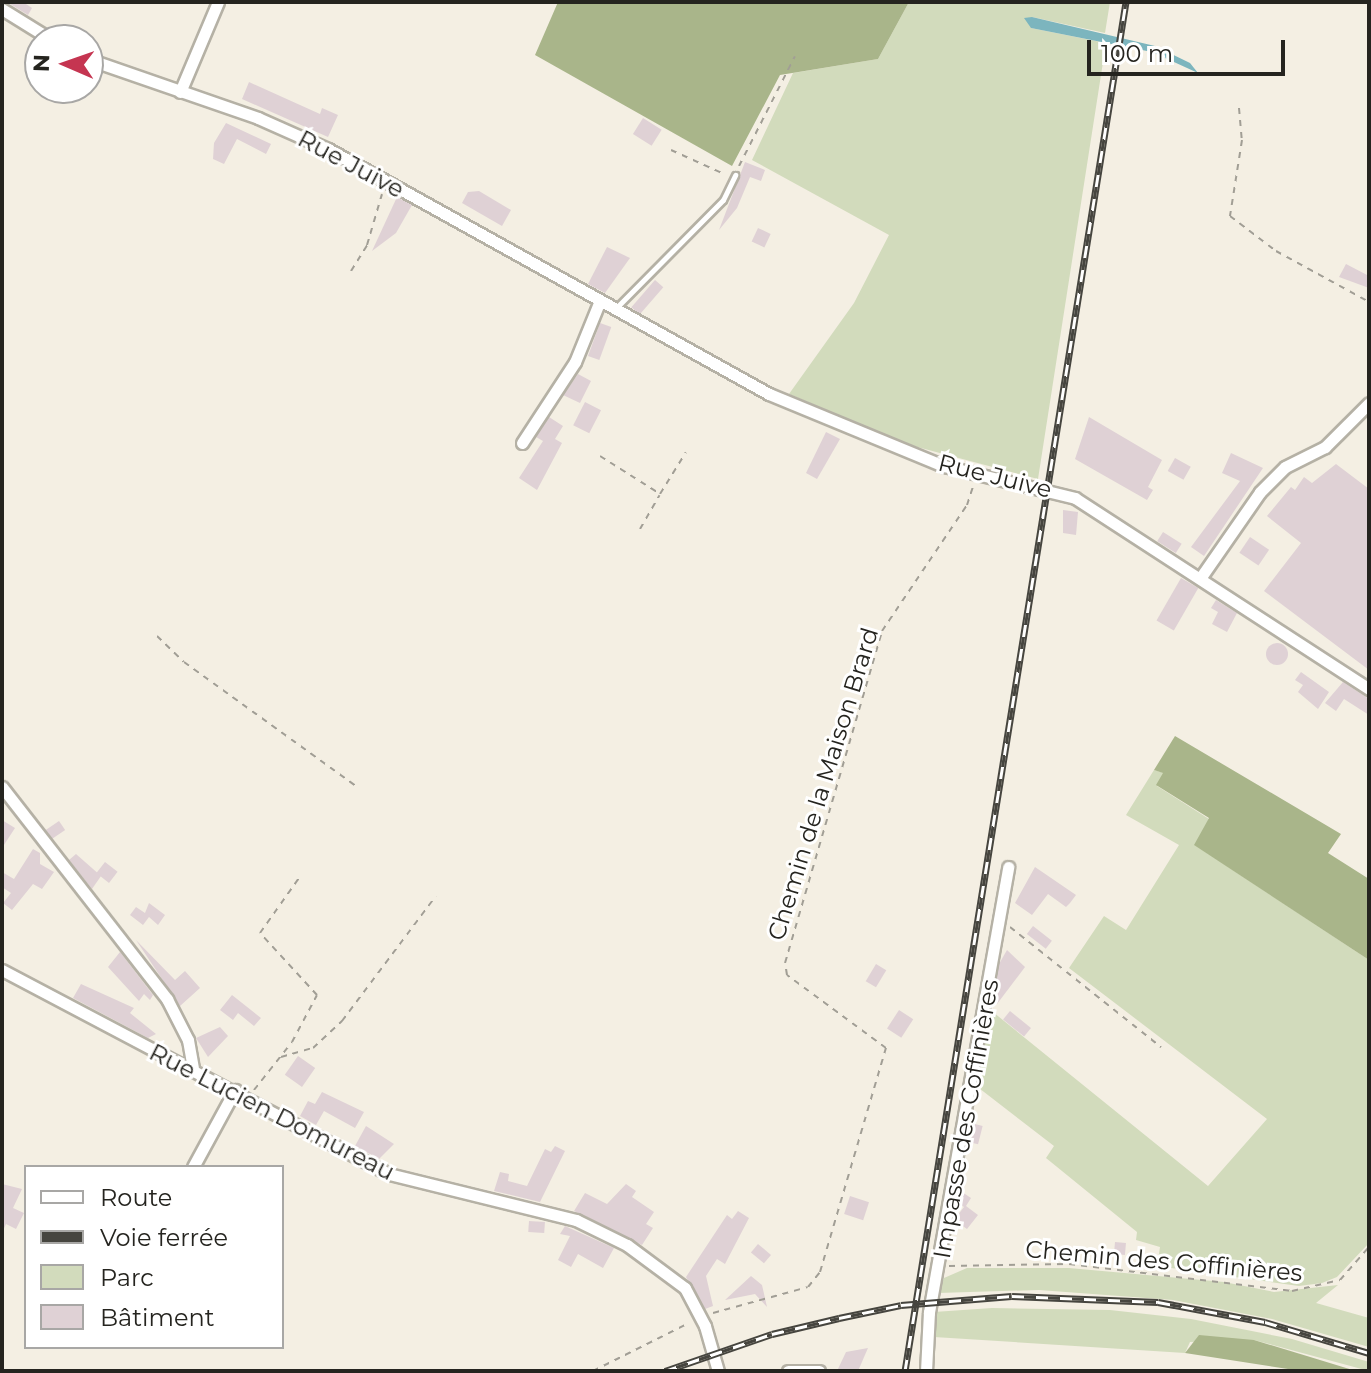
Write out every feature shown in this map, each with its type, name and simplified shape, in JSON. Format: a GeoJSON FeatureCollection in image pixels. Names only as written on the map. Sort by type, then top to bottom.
{"type":"FeatureCollection","features":[{"type":"Feature","properties":{"kind":"street"},"geometry":{"type":"LineString","coordinates":[[180,92],[218,2]]}},
{"type":"Feature","properties":{"kind":"street"},"geometry":{"type":"LineString","coordinates":[[2,9],[26,24]]}},
{"type":"Feature","properties":{"kind":"street","name":"Rue Juive"},"geometry":{"type":"LineString","coordinates":[[104,65],[258,118],[386,182],[613,311],[769,394],[921,457],[1075,498],[1369,689]]}},
{"type":"Feature","properties":{"kind":"street"},"geometry":{"type":"LineString","coordinates":[[522,443],[575,362],[599,303]]}},
{"type":"Feature","properties":{"kind":"street"},"geometry":{"type":"LineString","coordinates":[[1201,577],[1260,492],[1285,467],[1325,447],[1369,403]]}},
{"type":"Feature","properties":{"kind":"street"},"geometry":{"type":"LineString","coordinates":[[2,787],[167,999],[188,1040],[193,1068]]}},
{"type":"Feature","properties":{"kind":"street","name":"Impasse des Coffinières"},"geometry":{"type":"LineString","coordinates":[[926,1371],[929,1312],[941,1268],[1008,867]]}},
{"type":"Feature","properties":{"kind":"street","name":"Rue Lucien Domureau"},"geometry":{"type":"LineString","coordinates":[[2,970],[235,1090],[389,1174],[595,1227],[672,1273],[701,1317],[718,1371]]}},
{"type":"Feature","properties":{"kind":"street"},"geometry":{"type":"LineString","coordinates":[[194,1165],[235,1090]]}},
{"type":"Feature","properties":{"kind":"street"},"geometry":{"type":"LineString","coordinates":[[788,1371],[819,1371]]}},
{"type":"Feature","properties":{"kind":"lane"},"geometry":{"type":"LineString","coordinates":[[613,311],[674,254],[723,200],[733,178]]}},
{"type":"Feature","properties":{"kind":"path"},"geometry":{"type":"LineString","coordinates":[[671,150],[733,178],[795,56]]}},
{"type":"Feature","properties":{"kind":"path"},"geometry":{"type":"LineString","coordinates":[[1239,108],[1242,140],[1230,216],[1276,251],[1369,302]]}},
{"type":"Feature","properties":{"kind":"path"},"geometry":{"type":"LineString","coordinates":[[351,271],[367,245],[386,182]]}},
{"type":"Feature","properties":{"kind":"path"},"geometry":{"type":"LineString","coordinates":[[640,529],[686,452]]}},
{"type":"Feature","properties":{"kind":"path"},"geometry":{"type":"LineString","coordinates":[[600,456],[660,494]]}},
{"type":"Feature","properties":{"kind":"path","name":"Chemin de la Maison Brard"},"geometry":{"type":"LineString","coordinates":[[701,1317],[808,1287],[820,1272],[886,1048],[787,975],[785,963],[882,631],[967,505],[977,474]]}},
{"type":"Feature","properties":{"kind":"path"},"geometry":{"type":"LineString","coordinates":[[157,636],[184,662],[357,787]]}},
{"type":"Feature","properties":{"kind":"path"},"geometry":{"type":"LineString","coordinates":[[248,1097],[280,1057],[317,995],[260,933],[301,875]]}},
{"type":"Feature","properties":{"kind":"path"},"geometry":{"type":"LineString","coordinates":[[280,1057],[313,1048],[342,1021],[436,896]]}},
{"type":"Feature","properties":{"kind":"path"},"geometry":{"type":"LineString","coordinates":[[1000,919],[1161,1047]]}},
{"type":"Feature","properties":{"kind":"path","name":"Chemin des Coffinières"},"geometry":{"type":"LineString","coordinates":[[941,1268],[1069,1264],[1292,1291],[1340,1280],[1369,1247]]}},
{"type":"Feature","properties":{"kind":"path"},"geometry":{"type":"LineString","coordinates":[[593,1371],[701,1317]]}},
{"type":"Feature","properties":{"kind":"green space"},"geometry":{"type":"Polygon","coordinates":[[[558,2],[909,2],[878,59],[780,75],[732,166],[535,55],[558,2]]]}},
{"type":"Feature","properties":{"kind":"green space"},"geometry":{"type":"Polygon","coordinates":[[[909,2],[1110,2],[1105,33],[1032,17],[1031,28],[1106,43],[1038,479],[906,444],[789,394],[854,303],[889,235],[752,160],[793,73],[878,59],[909,2]]]}},
{"type":"Feature","properties":{"kind":"green space"},"geometry":{"type":"Polygon","coordinates":[[[1175,736],[1341,834],[1328,853],[1369,879],[1369,960],[1194,845],[1209,818],[1156,785],[1163,773],[1154,770],[1175,736]]]}},
{"type":"Feature","properties":{"kind":"green space"},"geometry":{"type":"Polygon","coordinates":[[[1154,770],[1164,773],[1157,786],[1209,819],[1195,845],[1369,960],[1369,1243],[1337,1277],[1322,1283],[1299,1286],[1157,1266],[1160,1247],[1136,1240],[1137,1232],[1046,1158],[1054,1146],[975,1085],[988,1008],[1208,1186],[1267,1119],[1069,968],[1104,916],[1126,930],[1179,845],[1126,815],[1154,770]]]}},
{"type":"Feature","properties":{"kind":"green space"},"geometry":{"type":"Polygon","coordinates":[[[967,1268],[1069,1268],[1224,1282],[1274,1292],[1338,1285],[1316,1303],[1369,1318],[1369,1347],[1272,1319],[1173,1300],[1039,1290],[938,1293],[944,1278],[967,1268]]]}},
{"type":"Feature","properties":{"kind":"green space"},"geometry":{"type":"Polygon","coordinates":[[[992,1308],[1110,1310],[1191,1319],[1292,1339],[1369,1362],[1369,1371],[1254,1340],[1190,1342],[1185,1353],[934,1337],[934,1312],[992,1308]]]}},
{"type":"Feature","properties":{"kind":"green space"},"geometry":{"type":"Polygon","coordinates":[[[1199,1335],[1254,1340],[1356,1371],[1301,1371],[1185,1353],[1199,1335]]]}},
{"type":"Feature","properties":{"kind":"water"},"geometry":{"type":"Polygon","coordinates":[[[1032,17],[1155,46],[1190,63],[1198,73],[1152,52],[1031,28],[1024,18],[1032,17]]]}},
{"type":"Feature","properties":{"kind":"building"},"geometry":{"type":"Polygon","coordinates":[[[7,2],[23,2],[32,8],[28,15],[7,2]]]}},
{"type":"Feature","properties":{"kind":"building"},"geometry":{"type":"Polygon","coordinates":[[[249,82],[320,114],[322,108],[338,115],[328,137],[242,99],[249,82]]]}},
{"type":"Feature","properties":{"kind":"building"},"geometry":{"type":"Polygon","coordinates":[[[643,118],[662,130],[652,146],[633,134],[643,118]]]}},
{"type":"Feature","properties":{"kind":"building"},"geometry":{"type":"Polygon","coordinates":[[[226,123],[271,144],[266,154],[237,139],[224,164],[213,159],[214,143],[226,123]]]}},
{"type":"Feature","properties":{"kind":"building"},"geometry":{"type":"Polygon","coordinates":[[[745,162],[765,170],[761,181],[750,177],[737,208],[719,230],[745,162]]]}},
{"type":"Feature","properties":{"kind":"building"},"geometry":{"type":"Polygon","coordinates":[[[479,191],[511,210],[502,226],[462,203],[468,192],[479,191]]]}},
{"type":"Feature","properties":{"kind":"building"},"geometry":{"type":"Polygon","coordinates":[[[397,197],[412,205],[396,233],[372,251],[397,197]]]}},
{"type":"Feature","properties":{"kind":"building"},"geometry":{"type":"Polygon","coordinates":[[[758,228],[771,234],[764,248],[752,242],[758,228]]]}},
{"type":"Feature","properties":{"kind":"building"},"geometry":{"type":"Polygon","coordinates":[[[607,247],[630,258],[605,293],[588,284],[607,247]]]}},
{"type":"Feature","properties":{"kind":"building"},"geometry":{"type":"Polygon","coordinates":[[[1346,264],[1369,276],[1369,288],[1339,277],[1346,264]]]}},
{"type":"Feature","properties":{"kind":"building"},"geometry":{"type":"Polygon","coordinates":[[[655,280],[663,287],[640,314],[631,307],[655,280]]]}},
{"type":"Feature","properties":{"kind":"building"},"geometry":{"type":"Polygon","coordinates":[[[600,323],[611,327],[599,360],[588,356],[600,323]]]}},
{"type":"Feature","properties":{"kind":"building"},"geometry":{"type":"Polygon","coordinates":[[[578,374],[591,381],[580,403],[563,395],[578,374]]]}},
{"type":"Feature","properties":{"kind":"building"},"geometry":{"type":"Polygon","coordinates":[[[585,402],[601,410],[589,433],[573,425],[585,402]]]}},
{"type":"Feature","properties":{"kind":"building"},"geometry":{"type":"Polygon","coordinates":[[[549,417],[563,426],[555,439],[562,443],[537,490],[519,478],[543,441],[536,437],[549,417]]]}},
{"type":"Feature","properties":{"kind":"building"},"geometry":{"type":"Polygon","coordinates":[[[1089,417],[1162,460],[1148,487],[1153,490],[1147,500],[1075,459],[1089,417]]]}},
{"type":"Feature","properties":{"kind":"building"},"geometry":{"type":"Polygon","coordinates":[[[826,432],[840,439],[817,479],[806,473],[826,432]]]}},
{"type":"Feature","properties":{"kind":"building"},"geometry":{"type":"Polygon","coordinates":[[[1231,453],[1263,468],[1204,556],[1191,547],[1240,481],[1222,473],[1231,453]]]}},
{"type":"Feature","properties":{"kind":"building"},"geometry":{"type":"Polygon","coordinates":[[[1175,458],[1191,467],[1183,480],[1168,471],[1175,458]]]}},
{"type":"Feature","properties":{"kind":"building"},"geometry":{"type":"Polygon","coordinates":[[[1336,464],[1369,489],[1369,670],[1264,591],[1301,543],[1267,516],[1291,487],[1295,490],[1304,477],[1312,483],[1336,464]]]}},
{"type":"Feature","properties":{"kind":"building"},"geometry":{"type":"Polygon","coordinates":[[[1063,510],[1078,512],[1076,535],[1063,533],[1063,510]]]}},
{"type":"Feature","properties":{"kind":"building"},"geometry":{"type":"Polygon","coordinates":[[[1163,532],[1182,544],[1176,553],[1157,541],[1163,532]]]}},
{"type":"Feature","properties":{"kind":"building"},"geometry":{"type":"Polygon","coordinates":[[[1250,537],[1269,550],[1258,566],[1239,553],[1250,537]]]}},
{"type":"Feature","properties":{"kind":"building"},"geometry":{"type":"Polygon","coordinates":[[[1181,578],[1198,588],[1174,630],[1156,620],[1181,578]]]}},
{"type":"Feature","properties":{"kind":"building"},"geometry":{"type":"Polygon","coordinates":[[[1216,600],[1237,613],[1227,632],[1212,624],[1218,612],[1211,608],[1216,600]]]}},
{"type":"Feature","properties":{"kind":"building"},"geometry":{"type":"Polygon","coordinates":[[[1277,643],[1285,646],[1288,654],[1285,662],[1277,665],[1269,662],[1266,654],[1269,646],[1277,643]]]}},
{"type":"Feature","properties":{"kind":"building"},"geometry":{"type":"Polygon","coordinates":[[[1301,672],[1329,692],[1318,709],[1298,692],[1303,685],[1295,680],[1301,672]]]}},
{"type":"Feature","properties":{"kind":"building"},"geometry":{"type":"Polygon","coordinates":[[[1343,682],[1369,699],[1369,715],[1344,699],[1336,711],[1325,703],[1343,682]]]}},
{"type":"Feature","properties":{"kind":"building"},"geometry":{"type":"Polygon","coordinates":[[[2,820],[15,828],[2,848],[2,820]]]}},
{"type":"Feature","properties":{"kind":"building"},"geometry":{"type":"Polygon","coordinates":[[[59,821],[65,830],[52,839],[46,830],[59,821]]]}},
{"type":"Feature","properties":{"kind":"building"},"geometry":{"type":"Polygon","coordinates":[[[33,849],[40,853],[40,864],[54,872],[42,889],[33,884],[12,910],[3,903],[11,893],[2,887],[2,872],[14,879],[33,849]]]}},
{"type":"Feature","properties":{"kind":"building"},"geometry":{"type":"Polygon","coordinates":[[[76,854],[101,876],[92,889],[69,860],[76,854]]]}},
{"type":"Feature","properties":{"kind":"building"},"geometry":{"type":"Polygon","coordinates":[[[105,862],[118,872],[109,883],[96,873],[105,862]]]}},
{"type":"Feature","properties":{"kind":"building"},"geometry":{"type":"Polygon","coordinates":[[[1035,867],[1076,895],[1066,907],[1048,894],[1032,915],[1015,903],[1035,867]]]}},
{"type":"Feature","properties":{"kind":"building"},"geometry":{"type":"Polygon","coordinates":[[[149,903],[165,915],[158,925],[149,917],[143,925],[130,915],[136,907],[145,913],[149,903]]]}},
{"type":"Feature","properties":{"kind":"building"},"geometry":{"type":"Polygon","coordinates":[[[1033,926],[1052,941],[1046,949],[1027,934],[1033,926]]]}},
{"type":"Feature","properties":{"kind":"building"},"geometry":{"type":"Polygon","coordinates":[[[136,940],[175,980],[185,971],[200,988],[180,1006],[136,940]]]}},
{"type":"Feature","properties":{"kind":"building"},"geometry":{"type":"Polygon","coordinates":[[[1007,950],[1025,967],[997,1004],[993,1001],[999,964],[1007,950]]]}},
{"type":"Feature","properties":{"kind":"building"},"geometry":{"type":"Polygon","coordinates":[[[120,952],[153,995],[150,1000],[144,994],[139,1001],[108,967],[120,952]]]}},
{"type":"Feature","properties":{"kind":"building"},"geometry":{"type":"Polygon","coordinates":[[[876,964],[886,970],[876,987],[866,981],[876,964]]]}},
{"type":"Feature","properties":{"kind":"building"},"geometry":{"type":"Polygon","coordinates":[[[81,984],[134,1008],[130,1013],[156,1034],[148,1038],[73,998],[81,984]]]}},
{"type":"Feature","properties":{"kind":"building"},"geometry":{"type":"Polygon","coordinates":[[[232,995],[261,1018],[254,1026],[238,1013],[233,1020],[220,1010],[232,995]]]}},
{"type":"Feature","properties":{"kind":"building"},"geometry":{"type":"Polygon","coordinates":[[[899,1010],[913,1019],[901,1038],[887,1028],[899,1010]]]}},
{"type":"Feature","properties":{"kind":"building"},"geometry":{"type":"Polygon","coordinates":[[[1010,1011],[1031,1028],[1024,1037],[1003,1020],[1010,1011]]]}},
{"type":"Feature","properties":{"kind":"building"},"geometry":{"type":"Polygon","coordinates":[[[220,1027],[228,1036],[208,1057],[196,1038],[220,1027]]]}},
{"type":"Feature","properties":{"kind":"building"},"geometry":{"type":"Polygon","coordinates":[[[298,1056],[315,1068],[302,1087],[285,1075],[298,1056]]]}},
{"type":"Feature","properties":{"kind":"building"},"geometry":{"type":"Polygon","coordinates":[[[322,1092],[364,1112],[355,1128],[324,1111],[316,1125],[300,1116],[308,1101],[315,1104],[322,1092]]]}},
{"type":"Feature","properties":{"kind":"building"},"geometry":{"type":"Polygon","coordinates":[[[971,1123],[983,1126],[978,1144],[966,1141],[971,1123]]]}},
{"type":"Feature","properties":{"kind":"building"},"geometry":{"type":"Polygon","coordinates":[[[366,1126],[394,1144],[379,1159],[355,1146],[366,1126]]]}},
{"type":"Feature","properties":{"kind":"building"},"geometry":{"type":"Polygon","coordinates":[[[555,1146],[565,1151],[540,1202],[494,1191],[500,1172],[509,1174],[508,1181],[527,1186],[545,1149],[551,1152],[555,1146]]]}},
{"type":"Feature","properties":{"kind":"building"},"geometry":{"type":"Polygon","coordinates":[[[2,1184],[22,1189],[13,1208],[24,1213],[16,1229],[6,1224],[2,1233],[2,1184]]]}},
{"type":"Feature","properties":{"kind":"building"},"geometry":{"type":"Polygon","coordinates":[[[626,1184],[636,1191],[632,1197],[654,1212],[646,1224],[653,1228],[642,1245],[574,1211],[585,1193],[607,1204],[626,1184]]]}},
{"type":"Feature","properties":{"kind":"building"},"geometry":{"type":"Polygon","coordinates":[[[959,1190],[971,1198],[966,1206],[978,1215],[967,1229],[954,1220],[964,1207],[957,1202],[959,1190]]]}},
{"type":"Feature","properties":{"kind":"building"},"geometry":{"type":"Polygon","coordinates":[[[850,1196],[869,1202],[863,1220],[844,1214],[850,1196]]]}},
{"type":"Feature","properties":{"kind":"building"},"geometry":{"type":"Polygon","coordinates":[[[738,1211],[749,1218],[725,1264],[717,1259],[706,1276],[713,1306],[705,1309],[686,1277],[727,1215],[732,1219],[738,1211]]]}},
{"type":"Feature","properties":{"kind":"building"},"geometry":{"type":"Polygon","coordinates":[[[529,1221],[545,1222],[544,1233],[528,1232],[529,1221]]]}},
{"type":"Feature","properties":{"kind":"building"},"geometry":{"type":"Polygon","coordinates":[[[565,1226],[614,1248],[603,1268],[578,1254],[571,1267],[558,1260],[570,1236],[560,1234],[565,1226]]]}},
{"type":"Feature","properties":{"kind":"building"},"geometry":{"type":"Polygon","coordinates":[[[1115,1242],[1126,1243],[1125,1255],[1114,1254],[1115,1242]]]}},
{"type":"Feature","properties":{"kind":"building"},"geometry":{"type":"Polygon","coordinates":[[[758,1244],[771,1255],[764,1263],[751,1252],[758,1244]]]}},
{"type":"Feature","properties":{"kind":"building"},"geometry":{"type":"Polygon","coordinates":[[[751,1276],[762,1285],[767,1307],[755,1294],[725,1300],[751,1276]]]}},
{"type":"Feature","properties":{"kind":"building"},"geometry":{"type":"Polygon","coordinates":[[[868,1348],[858,1371],[837,1371],[846,1352],[868,1348]]]}},
{"type":"Feature","properties":{"kind":"railway"},"geometry":{"type":"LineString","coordinates":[[905,1371],[1126,2]]}},
{"type":"Feature","properties":{"kind":"railway"},"geometry":{"type":"LineString","coordinates":[[665,1371],[772,1334],[839,1318],[901,1305],[1012,1296],[1158,1302],[1265,1322],[1369,1353]]}}]}
